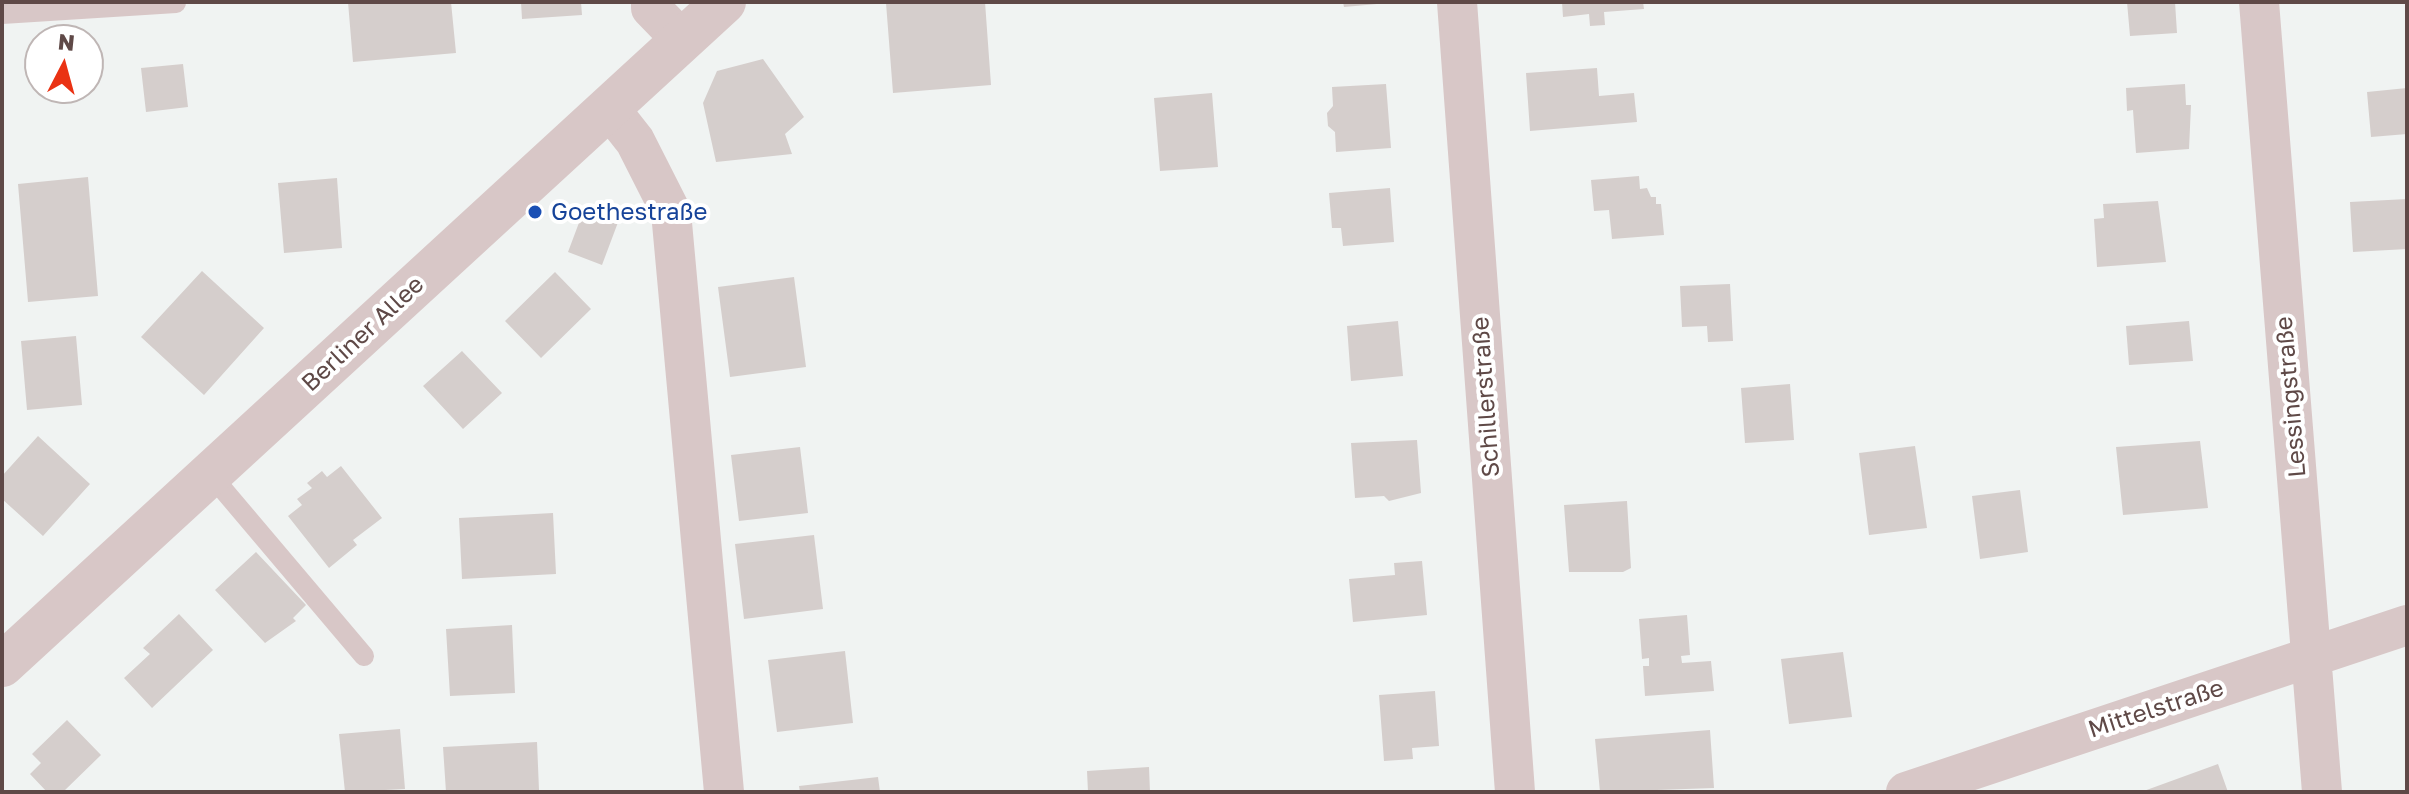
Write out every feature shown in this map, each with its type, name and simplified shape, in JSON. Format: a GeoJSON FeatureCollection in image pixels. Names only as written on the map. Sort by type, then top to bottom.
{"type":"FeatureCollection","features":[{"type":"Feature","properties":{"kind":"street"},"geometry":{"type":"LineString","coordinates":[[651,2],[651,8],[683,41]]}},
{"type":"Feature","properties":{"kind":"street","name":"Berliner Allee"},"geometry":{"type":"LineString","coordinates":[[2,665],[724,2]]}},
{"type":"Feature","properties":{"kind":"street","name":"Schillerstraße"},"geometry":{"type":"LineString","coordinates":[[1457,2],[1515,792]]}},
{"type":"Feature","properties":{"kind":"street","name":"Lessingstraße"},"geometry":{"type":"LineString","coordinates":[[2259,2],[2322,792]]}},
{"type":"Feature","properties":{"kind":"street"},"geometry":{"type":"LineString","coordinates":[[609,108],[635,141],[671,212],[724,792]]}},
{"type":"Feature","properties":{"kind":"street","name":"Mittelstraße"},"geometry":{"type":"LineString","coordinates":[[1906,792],[2407,625]]}},
{"type":"Feature","properties":{"kind":"lane"},"geometry":{"type":"LineString","coordinates":[[2,14],[176,3]]}},
{"type":"Feature","properties":{"kind":"lane"},"geometry":{"type":"LineString","coordinates":[[210,474],[364,656]]}},
{"type":"Feature","properties":{"kind":"building"},"geometry":{"type":"Polygon","coordinates":[[[348,2],[451,2],[456,53],[353,62],[348,2]]]}},
{"type":"Feature","properties":{"kind":"building"},"geometry":{"type":"Polygon","coordinates":[[[521,2],[581,2],[582,15],[522,19],[521,2]]]}},
{"type":"Feature","properties":{"kind":"building"},"geometry":{"type":"Polygon","coordinates":[[[985,2],[991,85],[893,93],[886,3],[985,2]]]}},
{"type":"Feature","properties":{"kind":"building"},"geometry":{"type":"Polygon","coordinates":[[[1343,2],[1377,2],[1377,4],[1344,7],[1343,2]]]}},
{"type":"Feature","properties":{"kind":"building"},"geometry":{"type":"Polygon","coordinates":[[[1562,2],[1643,2],[1644,9],[1604,12],[1605,25],[1590,26],[1589,14],[1563,17],[1562,2]]]}},
{"type":"Feature","properties":{"kind":"building"},"geometry":{"type":"Polygon","coordinates":[[[2127,2],[2175,2],[2177,33],[2130,36],[2127,2]]]}},
{"type":"Feature","properties":{"kind":"building"},"geometry":{"type":"Polygon","coordinates":[[[763,59],[804,117],[785,134],[792,154],[716,162],[703,103],[717,71],[763,59]]]}},
{"type":"Feature","properties":{"kind":"building"},"geometry":{"type":"Polygon","coordinates":[[[183,64],[188,107],[146,112],[141,68],[183,64]]]}},
{"type":"Feature","properties":{"kind":"building"},"geometry":{"type":"Polygon","coordinates":[[[1597,68],[1599,96],[1634,93],[1637,122],[1530,131],[1526,73],[1597,68]]]}},
{"type":"Feature","properties":{"kind":"building"},"geometry":{"type":"Polygon","coordinates":[[[1386,84],[1391,148],[1336,152],[1335,132],[1328,126],[1327,113],[1333,106],[1332,87],[1386,84]]]}},
{"type":"Feature","properties":{"kind":"building"},"geometry":{"type":"Polygon","coordinates":[[[2185,84],[2186,105],[2191,105],[2189,149],[2136,153],[2133,110],[2127,111],[2126,88],[2185,84]]]}},
{"type":"Feature","properties":{"kind":"building"},"geometry":{"type":"Polygon","coordinates":[[[2407,88],[2407,134],[2371,137],[2367,92],[2407,88]]]}},
{"type":"Feature","properties":{"kind":"building"},"geometry":{"type":"Polygon","coordinates":[[[1212,93],[1218,167],[1160,171],[1154,98],[1212,93]]]}},
{"type":"Feature","properties":{"kind":"building"},"geometry":{"type":"Polygon","coordinates":[[[1639,176],[1640,189],[1647,188],[1651,197],[1656,197],[1656,204],[1661,204],[1664,235],[1612,239],[1609,210],[1594,211],[1591,180],[1639,176]]]}},
{"type":"Feature","properties":{"kind":"building"},"geometry":{"type":"Polygon","coordinates":[[[88,177],[98,296],[28,302],[18,184],[88,177]]]}},
{"type":"Feature","properties":{"kind":"building"},"geometry":{"type":"Polygon","coordinates":[[[337,178],[342,248],[284,253],[278,183],[337,178]]]}},
{"type":"Feature","properties":{"kind":"building"},"geometry":{"type":"Polygon","coordinates":[[[1390,188],[1394,242],[1343,246],[1341,228],[1332,228],[1329,193],[1390,188]]]}},
{"type":"Feature","properties":{"kind":"building"},"geometry":{"type":"Polygon","coordinates":[[[2407,199],[2407,249],[2353,252],[2350,202],[2407,199]]]}},
{"type":"Feature","properties":{"kind":"building"},"geometry":{"type":"Polygon","coordinates":[[[2158,201],[2166,262],[2097,267],[2094,219],[2104,218],[2103,204],[2158,201]]]}},
{"type":"Feature","properties":{"kind":"building"},"geometry":{"type":"Polygon","coordinates":[[[586,204],[620,217],[602,265],[568,252],[586,204]]]}},
{"type":"Feature","properties":{"kind":"building"},"geometry":{"type":"Polygon","coordinates":[[[202,271],[264,328],[204,395],[141,337],[202,271]]]}},
{"type":"Feature","properties":{"kind":"building"},"geometry":{"type":"Polygon","coordinates":[[[555,272],[591,309],[541,358],[505,321],[555,272]]]}},
{"type":"Feature","properties":{"kind":"building"},"geometry":{"type":"Polygon","coordinates":[[[794,277],[806,367],[730,377],[718,287],[794,277]]]}},
{"type":"Feature","properties":{"kind":"building"},"geometry":{"type":"Polygon","coordinates":[[[1730,284],[1733,341],[1708,342],[1707,326],[1682,327],[1680,286],[1730,284]]]}},
{"type":"Feature","properties":{"kind":"building"},"geometry":{"type":"Polygon","coordinates":[[[1398,321],[1403,376],[1351,381],[1347,326],[1398,321]]]}},
{"type":"Feature","properties":{"kind":"building"},"geometry":{"type":"Polygon","coordinates":[[[2189,321],[2193,361],[2129,365],[2126,326],[2189,321]]]}},
{"type":"Feature","properties":{"kind":"building"},"geometry":{"type":"Polygon","coordinates":[[[76,336],[82,405],[27,410],[21,341],[76,336]]]}},
{"type":"Feature","properties":{"kind":"building"},"geometry":{"type":"Polygon","coordinates":[[[462,351],[502,393],[463,429],[423,386],[462,351]]]}},
{"type":"Feature","properties":{"kind":"building"},"geometry":{"type":"Polygon","coordinates":[[[1790,384],[1794,440],[1745,443],[1741,388],[1790,384]]]}},
{"type":"Feature","properties":{"kind":"building"},"geometry":{"type":"Polygon","coordinates":[[[38,436],[90,484],[43,536],[2,499],[2,476],[38,436]]]}},
{"type":"Feature","properties":{"kind":"building"},"geometry":{"type":"Polygon","coordinates":[[[1417,440],[1421,493],[1389,501],[1384,496],[1355,498],[1351,443],[1417,440]]]}},
{"type":"Feature","properties":{"kind":"building"},"geometry":{"type":"Polygon","coordinates":[[[2200,441],[2208,508],[2123,515],[2116,447],[2200,441]]]}},
{"type":"Feature","properties":{"kind":"building"},"geometry":{"type":"Polygon","coordinates":[[[1915,446],[1927,528],[1869,535],[1859,453],[1915,446]]]}},
{"type":"Feature","properties":{"kind":"building"},"geometry":{"type":"Polygon","coordinates":[[[800,447],[808,513],[739,521],[731,455],[800,447]]]}},
{"type":"Feature","properties":{"kind":"building"},"geometry":{"type":"Polygon","coordinates":[[[341,466],[382,518],[353,540],[357,545],[329,568],[288,516],[302,505],[297,499],[312,488],[307,483],[322,471],[327,477],[341,466]]]}},
{"type":"Feature","properties":{"kind":"building"},"geometry":{"type":"Polygon","coordinates":[[[2020,490],[2028,552],[1980,559],[1972,496],[2020,490]]]}},
{"type":"Feature","properties":{"kind":"building"},"geometry":{"type":"Polygon","coordinates":[[[1627,501],[1631,568],[1623,572],[1569,572],[1564,505],[1627,501]]]}},
{"type":"Feature","properties":{"kind":"building"},"geometry":{"type":"Polygon","coordinates":[[[553,513],[556,574],[462,579],[459,518],[553,513]]]}},
{"type":"Feature","properties":{"kind":"building"},"geometry":{"type":"Polygon","coordinates":[[[814,535],[823,609],[744,619],[735,544],[814,535]]]}},
{"type":"Feature","properties":{"kind":"building"},"geometry":{"type":"Polygon","coordinates":[[[256,552],[306,605],[293,618],[296,621],[265,643],[215,590],[256,552]]]}},
{"type":"Feature","properties":{"kind":"building"},"geometry":{"type":"Polygon","coordinates":[[[1422,561],[1427,615],[1353,622],[1349,579],[1395,575],[1394,563],[1422,561]]]}},
{"type":"Feature","properties":{"kind":"building"},"geometry":{"type":"Polygon","coordinates":[[[179,614],[213,650],[152,708],[124,678],[150,654],[143,648],[179,614]]]}},
{"type":"Feature","properties":{"kind":"building"},"geometry":{"type":"Polygon","coordinates":[[[1687,615],[1690,655],[1681,656],[1682,663],[1711,661],[1714,691],[1645,696],[1643,666],[1649,666],[1649,658],[1642,659],[1639,619],[1687,615]]]}},
{"type":"Feature","properties":{"kind":"building"},"geometry":{"type":"Polygon","coordinates":[[[512,625],[515,693],[450,696],[446,629],[512,625]]]}},
{"type":"Feature","properties":{"kind":"building"},"geometry":{"type":"Polygon","coordinates":[[[845,651],[853,723],[777,732],[768,660],[845,651]]]}},
{"type":"Feature","properties":{"kind":"building"},"geometry":{"type":"Polygon","coordinates":[[[1843,652],[1852,717],[1789,724],[1781,659],[1843,652]]]}},
{"type":"Feature","properties":{"kind":"building"},"geometry":{"type":"Polygon","coordinates":[[[1435,691],[1439,746],[1412,748],[1413,759],[1384,761],[1379,695],[1435,691]]]}},
{"type":"Feature","properties":{"kind":"building"},"geometry":{"type":"Polygon","coordinates":[[[67,720],[101,755],[63,792],[47,792],[30,774],[41,763],[32,754],[67,720]]]}},
{"type":"Feature","properties":{"kind":"building"},"geometry":{"type":"Polygon","coordinates":[[[400,729],[405,789],[345,792],[339,734],[400,729]]]}},
{"type":"Feature","properties":{"kind":"building"},"geometry":{"type":"Polygon","coordinates":[[[1710,730],[1714,788],[1600,792],[1595,739],[1710,730]]]}},
{"type":"Feature","properties":{"kind":"building"},"geometry":{"type":"Polygon","coordinates":[[[537,742],[539,790],[446,792],[443,747],[537,742]]]}},
{"type":"Feature","properties":{"kind":"building"},"geometry":{"type":"Polygon","coordinates":[[[2218,764],[2228,792],[2141,792],[2218,764]]]}},
{"type":"Feature","properties":{"kind":"building"},"geometry":{"type":"Polygon","coordinates":[[[1149,767],[1150,792],[1088,792],[1087,771],[1149,767]]]}},
{"type":"Feature","properties":{"kind":"building"},"geometry":{"type":"Polygon","coordinates":[[[878,777],[880,792],[800,792],[799,786],[878,777]]]}},
{"type":"Feature","properties":{"kind":"place","name":"Goethestraße"},"geometry":{"type":"Point","coordinates":[535,212]}}]}
